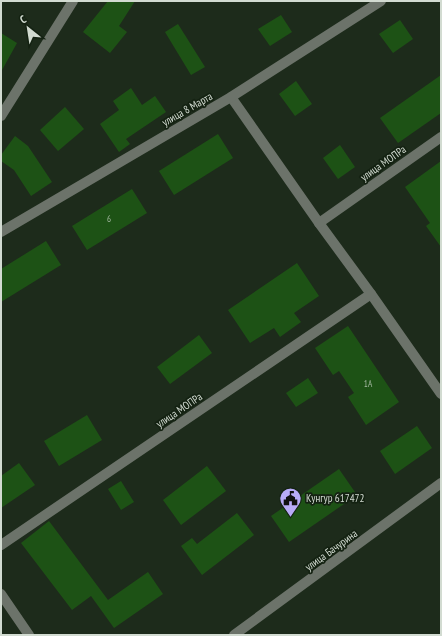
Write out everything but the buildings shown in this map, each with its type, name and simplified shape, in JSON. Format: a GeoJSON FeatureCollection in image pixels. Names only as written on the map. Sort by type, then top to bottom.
{"type":"FeatureCollection","features":[{"type":"Feature","properties":{"kind":"street"},"geometry":{"type":"LineString","coordinates":[[1,116],[73,1]]}},
{"type":"Feature","properties":{"kind":"street","name":"улица 8 Марта"},"geometry":{"type":"LineString","coordinates":[[1,232],[231,97],[381,1]]}},
{"type":"Feature","properties":{"kind":"street"},"geometry":{"type":"LineString","coordinates":[[231,97],[441,394]]}},
{"type":"Feature","properties":{"kind":"street","name":"улица МОПРа"},"geometry":{"type":"LineString","coordinates":[[319,223],[441,137]]}},
{"type":"Feature","properties":{"kind":"street","name":"улица МОПРа"},"geometry":{"type":"LineString","coordinates":[[1,546],[371,294]]}},
{"type":"Feature","properties":{"kind":"street","name":"улица Бачурина"},"geometry":{"type":"LineString","coordinates":[[234,635],[441,484]]}},
{"type":"Feature","properties":{"kind":"street"},"geometry":{"type":"LineString","coordinates":[[1,594],[29,635]]}},
{"type":"Feature","properties":{"kind":"place","name":"Кунгур 617472"},"geometry":{"type":"Point","coordinates":[290,518]}}]}
